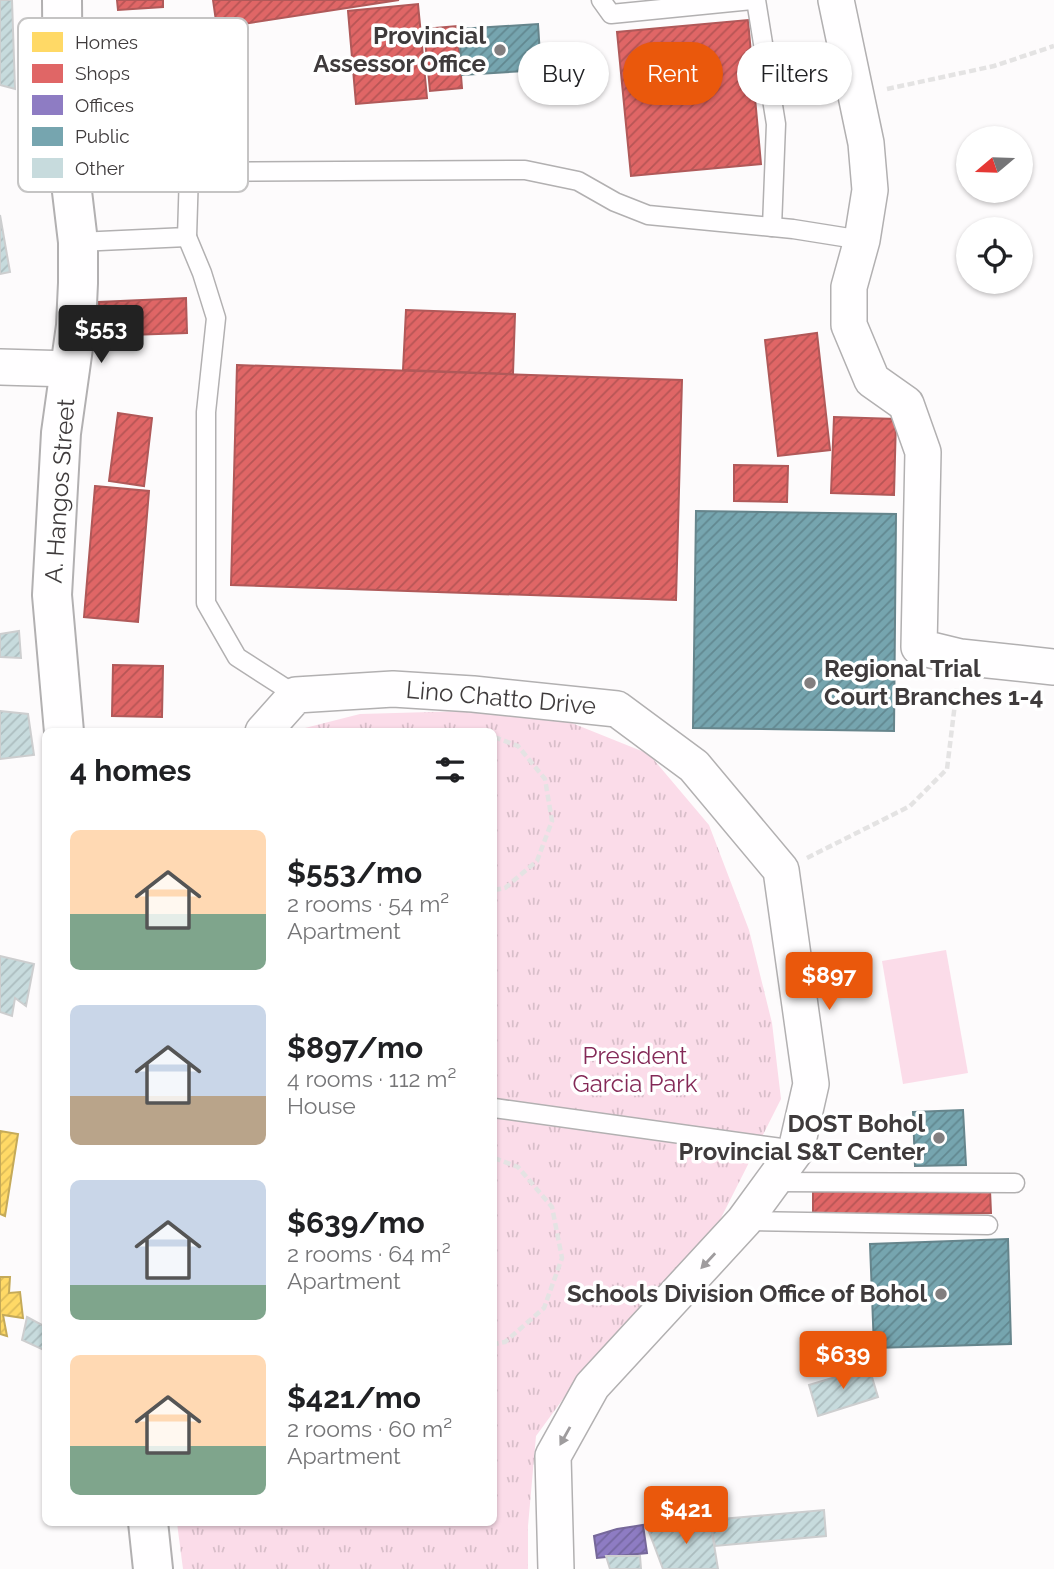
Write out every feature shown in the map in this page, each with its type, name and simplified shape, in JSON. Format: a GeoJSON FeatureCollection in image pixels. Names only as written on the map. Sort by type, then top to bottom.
{"type":"FeatureCollection","features":[{"type":"Feature","properties":{"kind":"street","name":"A. Hangos Street"},"geometry":{"type":"LineString","coordinates":[[62,0],[62,18]]}},
{"type":"Feature","properties":{"kind":"street"},"geometry":{"type":"LineString","coordinates":[[836,0],[866,143],[870,190],[862,240],[849,287],[849,325],[872,380],[906,404],[923,452],[919,647],[960,657],[1054,667]]}},
{"type":"Feature","properties":{"kind":"street","name":"A. Hangos Street"},"geometry":{"type":"LineString","coordinates":[[64,728],[52,595],[61,433],[76,326],[78,242],[72,192]]}},
{"type":"Feature","properties":{"kind":"street"},"geometry":{"type":"LineString","coordinates":[[0,368],[71,369]]}},
{"type":"Feature","properties":{"kind":"street","name":"Lino Chatto Drive"},"geometry":{"type":"LineString","coordinates":[[296,695],[393,689],[473,694],[617,709],[694,766],[781,870]]}},
{"type":"Feature","properties":{"kind":"street"},"geometry":{"type":"LineString","coordinates":[[267,728],[296,695]]}},
{"type":"Feature","properties":{"kind":"street"},"geometry":{"type":"LineString","coordinates":[[556,1569],[553,1457],[592,1386],[744,1221],[796,1150],[811,1084],[781,870]]}},
{"type":"Feature","properties":{"kind":"street"},"geometry":{"type":"LineString","coordinates":[[148,1526],[153,1569]]}},
{"type":"Feature","properties":{"kind":"lane"},"geometry":{"type":"LineString","coordinates":[[601,0],[611,14],[754,0],[776,124],[772,227]]}},
{"type":"Feature","properties":{"kind":"lane"},"geometry":{"type":"LineString","coordinates":[[248,172],[525,170],[578,181],[615,202],[648,215],[772,227],[862,240]]}},
{"type":"Feature","properties":{"kind":"lane"},"geometry":{"type":"LineString","coordinates":[[189,192],[187,237],[216,318],[206,412],[206,603],[237,657],[296,695]]}},
{"type":"Feature","properties":{"kind":"lane"},"geometry":{"type":"LineString","coordinates":[[78,242],[187,237]]}},
{"type":"Feature","properties":{"kind":"lane"},"geometry":{"type":"LineString","coordinates":[[497,1108],[796,1150]]}},
{"type":"Feature","properties":{"kind":"lane"},"geometry":{"type":"LineString","coordinates":[[773,1182],[1015,1183]]}},
{"type":"Feature","properties":{"kind":"lane"},"geometry":{"type":"LineString","coordinates":[[744,1221],[988,1225]]}},
{"type":"Feature","properties":{"kind":"path"},"geometry":{"type":"LineString","coordinates":[[855,96],[994,66],[1054,47]]}},
{"type":"Feature","properties":{"kind":"path"},"geometry":{"type":"LineString","coordinates":[[781,870],[910,806],[947,769],[960,657]]}},
{"type":"Feature","properties":{"kind":"path"},"geometry":{"type":"LineString","coordinates":[[497,738],[518,746],[545,779],[552,821],[537,860],[505,888],[497,889]]}},
{"type":"Feature","properties":{"kind":"path"},"geometry":{"type":"LineString","coordinates":[[497,1159],[518,1167],[552,1207],[562,1258],[544,1308],[505,1342],[497,1343]]}},
{"type":"Feature","properties":{"kind":"green space","name":"President Garcia Park"},"geometry":{"type":"Polygon","coordinates":[[[537,709],[649,754],[709,825],[749,930],[772,1023],[781,1099],[720,1220],[590,1362],[536,1436],[528,1526],[528,1569],[183,1569],[177,1526],[497,1526],[497,728],[305,728],[360,714],[537,709]]]}},
{"type":"Feature","properties":{"kind":"green space"},"geometry":{"type":"Polygon","coordinates":[[[946,950],[968,1073],[903,1084],[882,961],[946,950]]]}},
{"type":"Feature","properties":{"kind":"building: Homes"},"geometry":{"type":"Polygon","coordinates":[[[0,1131],[18,1134],[5,1216],[0,1214],[0,1131]]]}},
{"type":"Feature","properties":{"kind":"building: Homes"},"geometry":{"type":"Polygon","coordinates":[[[0,1277],[10,1277],[9,1293],[20,1292],[23,1318],[3,1315],[7,1336],[0,1334],[0,1277]]]}},
{"type":"Feature","properties":{"kind":"building: Shops"},"geometry":{"type":"Polygon","coordinates":[[[117,0],[163,0],[163,7],[118,10],[117,0]]]}},
{"type":"Feature","properties":{"kind":"building: Shops"},"geometry":{"type":"Polygon","coordinates":[[[213,0],[399,0],[248,23],[248,18],[216,18],[213,0]]]}},
{"type":"Feature","properties":{"kind":"building: Shops"},"geometry":{"type":"Polygon","coordinates":[[[418,4],[427,98],[356,104],[348,11],[418,4]]]}},
{"type":"Feature","properties":{"kind":"building: Shops"},"geometry":{"type":"Polygon","coordinates":[[[748,20],[750,42],[737,42],[737,105],[756,105],[761,164],[631,176],[624,105],[723,105],[723,42],[623,42],[623,94],[617,32],[748,20]]]}},
{"type":"Feature","properties":{"kind":"building: Shops"},"geometry":{"type":"Polygon","coordinates":[[[457,26],[462,88],[430,91],[424,29],[457,26]]]}},
{"type":"Feature","properties":{"kind":"building: Shops"},"geometry":{"type":"Polygon","coordinates":[[[186,298],[187,333],[100,336],[99,302],[186,298]]]}},
{"type":"Feature","properties":{"kind":"building: Shops"},"geometry":{"type":"Polygon","coordinates":[[[406,310],[515,314],[513,374],[403,370],[406,310]]]}},
{"type":"Feature","properties":{"kind":"building: Shops"},"geometry":{"type":"Polygon","coordinates":[[[817,333],[830,450],[778,456],[765,340],[817,333]]]}},
{"type":"Feature","properties":{"kind":"building: Shops"},"geometry":{"type":"Polygon","coordinates":[[[237,365],[682,380],[676,600],[231,585],[237,365]]]}},
{"type":"Feature","properties":{"kind":"building: Shops"},"geometry":{"type":"Polygon","coordinates":[[[118,413],[152,418],[144,486],[109,481],[118,413]]]}},
{"type":"Feature","properties":{"kind":"building: Shops"},"geometry":{"type":"Polygon","coordinates":[[[834,417],[896,419],[894,495],[831,493],[834,417]]]}},
{"type":"Feature","properties":{"kind":"building: Shops"},"geometry":{"type":"Polygon","coordinates":[[[734,465],[788,466],[787,502],[734,501],[734,465]]]}},
{"type":"Feature","properties":{"kind":"building: Shops"},"geometry":{"type":"Polygon","coordinates":[[[95,486],[149,491],[138,622],[84,617],[95,486]]]}},
{"type":"Feature","properties":{"kind":"building: Shops"},"geometry":{"type":"Polygon","coordinates":[[[113,665],[163,666],[162,717],[112,716],[113,665]]]}},
{"type":"Feature","properties":{"kind":"building: Shops"},"geometry":{"type":"Polygon","coordinates":[[[990,1190],[991,1213],[813,1215],[813,1192],[990,1190]]]}},
{"type":"Feature","properties":{"kind":"building: Offices"},"geometry":{"type":"Polygon","coordinates":[[[643,1525],[647,1553],[597,1558],[594,1536],[643,1525]]]}},
{"type":"Feature","properties":{"kind":"building: Public","name":"Provincial Assessor Office"},"geometry":{"type":"Polygon","coordinates":[[[538,24],[539,42],[518,42],[518,71],[462,75],[459,29],[538,24]]]}},
{"type":"Feature","properties":{"kind":"building: Public"},"geometry":{"type":"Polygon","coordinates":[[[696,511],[896,514],[894,731],[693,728],[696,511]]]}},
{"type":"Feature","properties":{"kind":"building: Public","name":"DOST Bohol Provincial S&T Center"},"geometry":{"type":"Polygon","coordinates":[[[963,1110],[966,1165],[915,1166],[913,1112],[963,1110]]]}},
{"type":"Feature","properties":{"kind":"building: Public","name":"Schools Division Office of Bohol"},"geometry":{"type":"Polygon","coordinates":[[[1008,1239],[1011,1344],[874,1348],[870,1244],[1008,1239]]]}},
{"type":"Feature","properties":{"kind":"building: Other"},"geometry":{"type":"Polygon","coordinates":[[[0,0],[12,0],[15,89],[0,85],[0,0]]]}},
{"type":"Feature","properties":{"kind":"building: Other"},"geometry":{"type":"Polygon","coordinates":[[[0,215],[10,272],[0,274],[0,215]]]}},
{"type":"Feature","properties":{"kind":"building: Other"},"geometry":{"type":"Polygon","coordinates":[[[19,631],[21,658],[0,657],[0,634],[19,631]]]}},
{"type":"Feature","properties":{"kind":"building: Other"},"geometry":{"type":"Polygon","coordinates":[[[0,711],[28,714],[34,755],[0,759],[0,711]]]}},
{"type":"Feature","properties":{"kind":"building: Other"},"geometry":{"type":"Polygon","coordinates":[[[0,956],[34,964],[26,1006],[15,998],[12,1016],[0,1012],[0,956]]]}},
{"type":"Feature","properties":{"kind":"building: Other"},"geometry":{"type":"Polygon","coordinates":[[[27,1317],[42,1325],[42,1349],[22,1340],[27,1317]]]}},
{"type":"Feature","properties":{"kind":"building: Other"},"geometry":{"type":"Polygon","coordinates":[[[869,1367],[878,1397],[818,1416],[809,1385],[869,1367]]]}},
{"type":"Feature","properties":{"kind":"building: Other"},"geometry":{"type":"Polygon","coordinates":[[[824,1510],[826,1536],[715,1546],[710,1520],[824,1510]]]}},
{"type":"Feature","properties":{"kind":"building: Other"},"geometry":{"type":"Polygon","coordinates":[[[710,1520],[718,1569],[663,1569],[648,1529],[710,1520]]]}},
{"type":"Feature","properties":{"kind":"building: Other"},"geometry":{"type":"Polygon","coordinates":[[[606,1556],[640,1556],[641,1569],[610,1569],[606,1556]]]}},
{"type":"Feature","properties":{"kind":"place","name":"Provincial Assessor Office"},"geometry":{"type":"Point","coordinates":[500,50]}},
{"type":"Feature","properties":{"kind":"place","name":"Regional Trial Court Branches 1-4"},"geometry":{"type":"Point","coordinates":[810,683]}},
{"type":"Feature","properties":{"kind":"place","name":"DOST Bohol Provincial S&T Center"},"geometry":{"type":"Point","coordinates":[939,1138]}},
{"type":"Feature","properties":{"kind":"place","name":"Schools Division Office of Bohol"},"geometry":{"type":"Point","coordinates":[941,1294]}}]}
